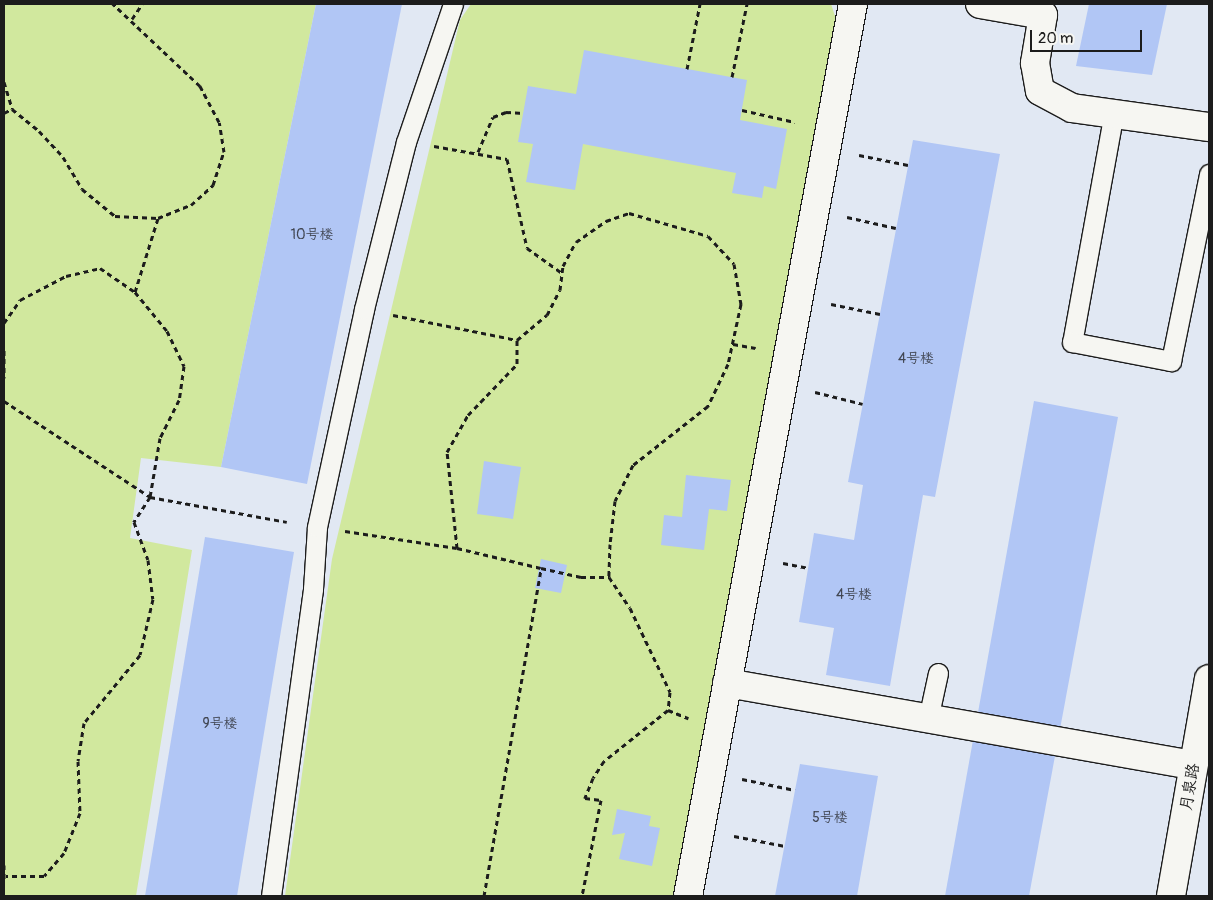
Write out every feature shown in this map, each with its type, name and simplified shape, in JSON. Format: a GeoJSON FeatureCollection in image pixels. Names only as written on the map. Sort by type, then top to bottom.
{"type":"FeatureCollection","features":[{"type":"Feature","properties":{"kind":"street"},"geometry":{"type":"LineString","coordinates":[[688,896],[853,4]]}},
{"type":"Feature","properties":{"kind":"street"},"geometry":{"type":"LineString","coordinates":[[980,4],[1044,10],[1035,63],[1040,90],[1072,108],[1114,112],[1209,128]]}},
{"type":"Feature","properties":{"kind":"street","name":"月泉路"},"geometry":{"type":"LineString","coordinates":[[1171,896],[1209,679]]}},
{"type":"Feature","properties":{"kind":"street"},"geometry":{"type":"LineString","coordinates":[[727,683],[1193,765]]}},
{"type":"Feature","properties":{"kind":"lane"},"geometry":{"type":"LineString","coordinates":[[271,896],[313,589],[317,527],[364,309],[406,142],[453,4]]}},
{"type":"Feature","properties":{"kind":"lane"},"geometry":{"type":"LineString","coordinates":[[1114,112],[1072,342],[1171,361],[1209,174]]}},
{"type":"Feature","properties":{"kind":"lane"},"geometry":{"type":"LineString","coordinates":[[928,719],[938,673]]}},
{"type":"Feature","properties":{"kind":"path"},"geometry":{"type":"LineString","coordinates":[[4,82],[12,109],[39,131],[63,157],[82,189],[115,216],[158,218],[191,206],[213,185],[224,152],[218,122],[200,86],[132,19],[113,4]]}},
{"type":"Feature","properties":{"kind":"path"},"geometry":{"type":"LineString","coordinates":[[132,19],[142,4]]}},
{"type":"Feature","properties":{"kind":"path"},"geometry":{"type":"LineString","coordinates":[[687,69],[700,4]]}},
{"type":"Feature","properties":{"kind":"path"},"geometry":{"type":"LineString","coordinates":[[732,77],[747,4]]}},
{"type":"Feature","properties":{"kind":"path"},"geometry":{"type":"LineString","coordinates":[[4,113],[12,109]]}},
{"type":"Feature","properties":{"kind":"path"},"geometry":{"type":"LineString","coordinates":[[742,110],[795,122]]}},
{"type":"Feature","properties":{"kind":"path"},"geometry":{"type":"LineString","coordinates":[[478,152],[493,117],[506,112],[523,113]]}},
{"type":"Feature","properties":{"kind":"path"},"geometry":{"type":"LineString","coordinates":[[406,142],[478,152],[507,159],[526,248],[562,274]]}},
{"type":"Feature","properties":{"kind":"path"},"geometry":{"type":"LineString","coordinates":[[826,149],[908,165]]}},
{"type":"Feature","properties":{"kind":"path"},"geometry":{"type":"LineString","coordinates":[[815,210],[896,228]]}},
{"type":"Feature","properties":{"kind":"path"},"geometry":{"type":"LineString","coordinates":[[517,340],[548,315],[560,290],[562,274],[576,242],[606,221],[629,213],[708,236],[734,264],[741,304],[728,364],[708,406],[633,465],[615,501],[609,577],[630,608],[670,692],[668,710],[604,761],[593,778],[585,798],[601,800],[582,896]]}},
{"type":"Feature","properties":{"kind":"path"},"geometry":{"type":"LineString","coordinates":[[135,292],[158,218]]}},
{"type":"Feature","properties":{"kind":"path"},"geometry":{"type":"LineString","coordinates":[[4,323],[20,300],[66,276],[100,268],[135,292],[167,331],[184,366],[179,400],[160,438],[150,497],[134,522],[148,560],[153,599],[140,656],[84,723],[78,761],[80,814],[64,854],[44,876],[6,876]]}},
{"type":"Feature","properties":{"kind":"path"},"geometry":{"type":"LineString","coordinates":[[798,298],[880,314]]}},
{"type":"Feature","properties":{"kind":"path"},"geometry":{"type":"LineString","coordinates":[[364,309],[517,340]]}},
{"type":"Feature","properties":{"kind":"path"},"geometry":{"type":"LineString","coordinates":[[457,548],[447,452],[468,415],[517,364],[517,340]]}},
{"type":"Feature","properties":{"kind":"path"},"geometry":{"type":"LineString","coordinates":[[4,350],[4,378]]}},
{"type":"Feature","properties":{"kind":"path"},"geometry":{"type":"LineString","coordinates":[[783,384],[863,404]]}},
{"type":"Feature","properties":{"kind":"path"},"geometry":{"type":"LineString","coordinates":[[4,401],[150,497],[317,527],[457,548],[581,577],[609,577]]}},
{"type":"Feature","properties":{"kind":"path"},"geometry":{"type":"LineString","coordinates":[[484,896],[541,568]]}},
{"type":"Feature","properties":{"kind":"path"},"geometry":{"type":"LineString","coordinates":[[711,772],[796,790]]}},
{"type":"Feature","properties":{"kind":"path"},"geometry":{"type":"LineString","coordinates":[[700,830],[785,846]]}},
{"type":"Feature","properties":{"kind":"path"},"geometry":{"type":"LineString","coordinates":[[4,865],[6,876],[4,882]]}},
{"type":"Feature","properties":{"kind":"green space"},"geometry":{"type":"Polygon","coordinates":[[[4,4],[316,4],[221,467],[141,458],[130,538],[192,550],[136,896],[4,896],[4,4]]]}},
{"type":"Feature","properties":{"kind":"green space"},"geometry":{"type":"Polygon","coordinates":[[[471,4],[831,4],[840,31],[680,896],[285,896],[332,559],[460,20],[471,4]]]}},
{"type":"Feature","properties":{"kind":"building"},"geometry":{"type":"Polygon","coordinates":[[[316,4],[402,4],[307,484],[221,467],[316,4]]]}},
{"type":"Feature","properties":{"kind":"building"},"geometry":{"type":"Polygon","coordinates":[[[1089,4],[1167,4],[1152,75],[1076,66],[1089,4]]]}},
{"type":"Feature","properties":{"kind":"building"},"geometry":{"type":"Polygon","coordinates":[[[584,50],[747,80],[740,120],[787,129],[776,189],[764,186],[762,198],[732,193],[736,173],[583,144],[575,190],[526,182],[533,144],[518,142],[528,86],[576,94],[584,50]]]}},
{"type":"Feature","properties":{"kind":"building"},"geometry":{"type":"Polygon","coordinates":[[[913,140],[1000,154],[935,497],[923,495],[890,686],[826,675],[834,628],[799,622],[814,533],[854,540],[863,485],[848,482],[913,140]]]}},
{"type":"Feature","properties":{"kind":"building"},"geometry":{"type":"Polygon","coordinates":[[[1034,401],[1118,417],[1029,896],[945,896],[1034,401]]]}},
{"type":"Feature","properties":{"kind":"building"},"geometry":{"type":"Polygon","coordinates":[[[484,461],[521,467],[513,519],[477,514],[484,461]]]}},
{"type":"Feature","properties":{"kind":"building"},"geometry":{"type":"Polygon","coordinates":[[[686,475],[731,480],[727,511],[709,509],[704,550],[661,545],[664,515],[682,517],[686,475]]]}},
{"type":"Feature","properties":{"kind":"building"},"geometry":{"type":"Polygon","coordinates":[[[205,537],[294,552],[237,896],[145,896],[205,537]]]}},
{"type":"Feature","properties":{"kind":"building"},"geometry":{"type":"Polygon","coordinates":[[[541,559],[567,565],[561,593],[535,588],[541,559]]]}},
{"type":"Feature","properties":{"kind":"building"},"geometry":{"type":"Polygon","coordinates":[[[800,764],[878,776],[857,896],[775,896],[800,764]]]}},
{"type":"Feature","properties":{"kind":"building"},"geometry":{"type":"Polygon","coordinates":[[[617,809],[651,816],[649,826],[660,828],[652,866],[619,859],[625,833],[612,835],[617,809]]]}}]}
